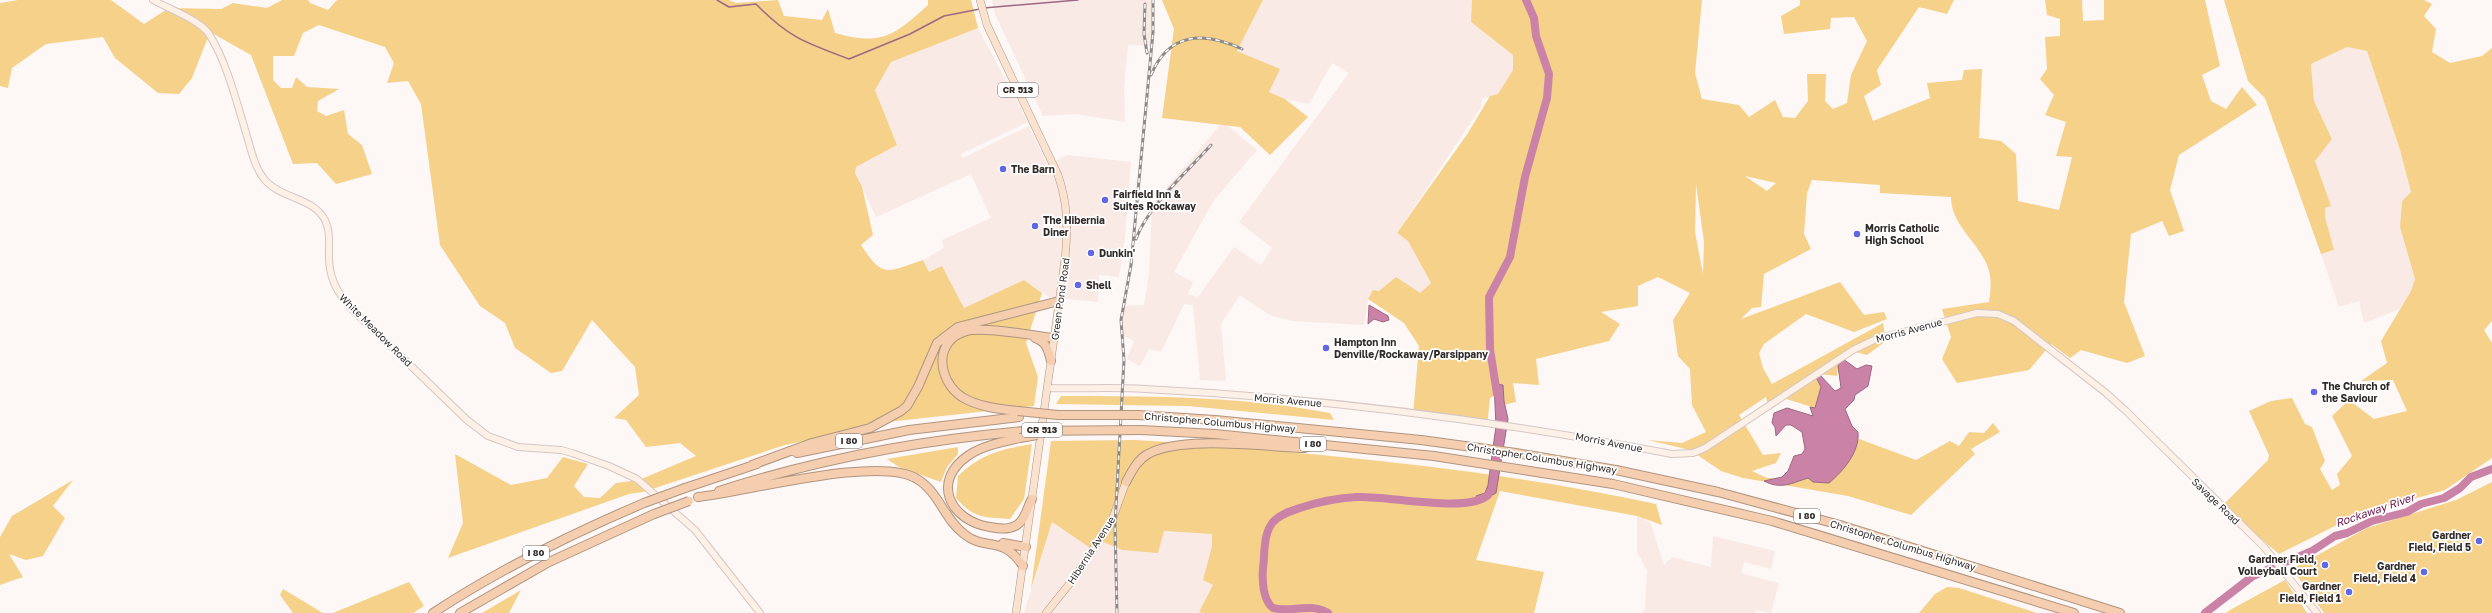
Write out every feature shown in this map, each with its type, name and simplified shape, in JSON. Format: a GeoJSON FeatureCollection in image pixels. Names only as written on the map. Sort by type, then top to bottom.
{"type":"FeatureCollection","features":[{"type":"Feature","properties":{"kind":"highway"},"geometry":{"type":"LineString","coordinates":[[752,465],[812,443],[870,428],[900,411],[907,406],[918,387],[937,343],[958,327],[1060,301]]}},
{"type":"Feature","properties":{"kind":"highway"},"geometry":{"type":"LineString","coordinates":[[1018,414],[989,408],[963,397],[946,380],[941,360],[944,351],[952,339],[967,330],[983,329],[1028,336],[1054,338]]}},
{"type":"Feature","properties":{"kind":"highway"},"geometry":{"type":"LineString","coordinates":[[1028,336],[1045,344],[1051,361]]}},
{"type":"Feature","properties":{"kind":"highway","name":"I 80"},"geometry":{"type":"LineString","coordinates":[[433,613],[491,577],[545,548],[644,503],[752,465],[875,436],[1018,414]]}},
{"type":"Feature","properties":{"kind":"highway","name":"Christopher Columbus Highway"},"geometry":{"type":"LineString","coordinates":[[1018,414],[1138,415],[1369,434],[1516,452],[1667,480],[1785,509],[2120,613]]}},
{"type":"Feature","properties":{"kind":"highway","name":"Christopher Columbus Highway"},"geometry":{"type":"LineString","coordinates":[[1023,435],[1075,429],[1141,430],[1208,434],[1383,450],[1502,465],[1646,491],[1765,519],[2074,613]]}},
{"type":"Feature","properties":{"kind":"highway"},"geometry":{"type":"LineString","coordinates":[[1023,435],[979,450],[968,456],[952,474],[948,494],[955,510],[968,521],[997,528],[1008,528],[1019,524],[1023,519],[1032,499]]}},
{"type":"Feature","properties":{"kind":"highway","name":"I 80"},"geometry":{"type":"LineString","coordinates":[[460,613],[549,562],[654,514],[698,497],[778,473],[864,453],[957,438],[1023,435]]}},
{"type":"Feature","properties":{"kind":"highway"},"geometry":{"type":"LineString","coordinates":[[1126,482],[1135,466],[1148,454],[1184,445],[1383,450]]}},
{"type":"Feature","properties":{"kind":"highway"},"geometry":{"type":"LineString","coordinates":[[698,497],[850,472],[890,471],[912,476],[927,485],[963,534],[977,541],[1026,547]]}},
{"type":"Feature","properties":{"kind":"highway"},"geometry":{"type":"LineString","coordinates":[[996,544],[1011,550],[1023,566]]}},
{"type":"Feature","properties":{"kind":"main road","name":"Green Pond Road"},"geometry":{"type":"LineString","coordinates":[[980,0],[984,15],[1051,160],[1064,195],[1068,233],[1060,301],[1016,613]]}},
{"type":"Feature","properties":{"kind":"main road","name":"Hibernia Avenue"},"geometry":{"type":"LineString","coordinates":[[1046,613],[1075,577],[1112,520],[1126,482]]}},
{"type":"Feature","properties":{"kind":"street","name":"White Meadow Road"},"geometry":{"type":"LineString","coordinates":[[153,0],[192,20],[209,34],[228,76],[252,152],[261,174],[272,186],[315,208],[324,219],[329,232],[331,276],[334,286],[344,300],[467,420],[488,436],[518,447],[561,450],[609,466],[637,479],[688,522],[760,613]]}},
{"type":"Feature","properties":{"kind":"street","name":"Morris Avenue"},"geometry":{"type":"LineString","coordinates":[[1047,388],[1130,388],[1214,393],[1421,412],[1509,424],[1672,454],[1693,452],[1727,434],[1866,343],[1884,336],[1983,312],[1998,314],[2010,319],[2108,395]]}},
{"type":"Feature","properties":{"kind":"street","name":"Savage Road"},"geometry":{"type":"LineString","coordinates":[[2108,395],[2264,547],[2317,613]]}},
{"type":"Feature","properties":{"kind":"shaded area"},"geometry":{"type":"Polygon","coordinates":[[[18,0],[111,0],[144,24],[169,8],[221,9],[233,3],[267,8],[282,0],[308,0],[310,3],[328,10],[337,0],[729,0],[736,3],[778,0],[784,16],[822,20],[828,9],[835,33],[851,37],[876,38],[886,36],[906,24],[928,5],[928,0],[971,0],[978,28],[891,62],[875,90],[897,145],[856,167],[855,173],[862,187],[873,235],[861,245],[875,263],[881,268],[887,270],[901,268],[923,260],[929,272],[942,266],[964,308],[1024,280],[1042,293],[1026,343],[1038,377],[1034,406],[896,421],[785,445],[643,492],[629,494],[448,558],[463,523],[455,454],[511,485],[547,478],[563,457],[588,464],[574,486],[584,497],[600,498],[616,483],[639,480],[696,456],[680,443],[646,447],[626,420],[614,418],[639,395],[635,367],[592,320],[562,371],[551,373],[515,348],[505,323],[480,306],[440,245],[421,104],[408,81],[387,83],[394,63],[385,47],[319,25],[303,33],[294,56],[273,56],[273,80],[281,88],[292,88],[296,77],[307,87],[339,89],[318,101],[317,111],[326,116],[344,110],[348,134],[362,145],[372,174],[336,184],[317,163],[293,164],[251,55],[210,32],[192,78],[179,94],[158,93],[115,58],[103,37],[46,44],[12,68],[8,88],[0,86],[0,3],[18,0]]]}},
{"type":"Feature","properties":{"kind":"shaded area"},"geometry":{"type":"Polygon","coordinates":[[[992,0],[1151,0],[1153,46],[1128,45],[1124,88],[1125,122],[1076,114],[1043,116],[995,14],[992,0]]]}},
{"type":"Feature","properties":{"kind":"shaded area"},"geometry":{"type":"Polygon","coordinates":[[[1162,0],[1263,0],[1237,51],[1280,69],[1269,92],[1285,99],[1308,117],[1270,155],[1240,127],[1162,118],[1174,29],[1162,0]]]}},
{"type":"Feature","properties":{"kind":"shaded area"},"geometry":{"type":"Polygon","coordinates":[[[1263,0],[1472,0],[1471,22],[1513,55],[1513,70],[1498,94],[1482,99],[1481,107],[1397,233],[1408,241],[1431,283],[1420,294],[1396,277],[1379,291],[1369,295],[1364,325],[1292,321],[1269,315],[1240,295],[1221,324],[1226,381],[1200,380],[1193,305],[1184,304],[1161,352],[1149,349],[1140,366],[1127,359],[1134,341],[1121,335],[1124,306],[1144,305],[1149,274],[1152,205],[1220,125],[1227,125],[1257,150],[1214,200],[1174,272],[1193,282],[1188,294],[1198,297],[1234,247],[1261,265],[1272,248],[1239,222],[1349,73],[1332,63],[1309,104],[1285,99],[1269,92],[1279,69],[1237,51],[1263,0]]]}},
{"type":"Feature","properties":{"kind":"shaded area"},"geometry":{"type":"Polygon","coordinates":[[[1472,0],[1702,0],[1695,73],[1702,99],[1739,105],[1749,117],[1775,100],[1783,117],[1795,118],[1808,101],[1807,74],[1826,74],[1825,101],[1833,109],[1847,103],[1851,75],[1867,41],[1854,17],[1831,18],[1830,29],[1784,34],[1781,16],[1800,5],[1800,0],[1954,0],[1947,14],[1919,7],[1877,70],[1881,85],[1864,96],[1873,121],[1930,98],[1927,83],[1962,80],[1964,70],[1982,69],[1979,138],[2001,141],[2016,154],[2018,201],[2059,210],[2072,157],[2056,156],[2066,122],[2045,115],[2054,95],[2040,79],[2047,69],[2045,37],[2060,36],[2060,19],[2047,15],[2045,0],[2082,0],[2083,21],[2104,20],[2104,0],[2205,0],[2220,66],[2202,75],[2211,101],[2226,109],[2242,87],[2257,105],[2179,155],[2170,190],[2184,231],[2169,236],[2162,221],[2131,234],[2124,302],[2145,356],[2127,363],[2081,350],[2070,358],[2051,344],[2029,370],[1957,383],[1942,359],[1951,337],[1942,309],[1989,302],[1991,283],[1987,265],[1955,216],[1951,197],[1880,193],[1880,185],[1812,180],[1807,193],[1804,234],[1811,249],[1764,274],[1761,307],[1752,308],[1741,319],[1840,282],[1864,315],[1884,312],[1887,319],[1854,332],[1806,314],[1764,344],[1759,353],[1763,368],[1772,384],[1883,323],[1886,341],[1867,355],[1851,351],[1838,366],[1837,376],[1819,374],[1821,387],[1815,408],[1780,397],[1767,402],[1766,397],[1739,415],[1763,455],[1781,453],[1776,463],[1752,471],[1767,478],[1786,478],[1851,436],[1916,460],[1950,441],[1959,446],[1969,432],[1984,433],[1993,423],[2000,432],[1971,449],[1975,454],[1911,515],[1848,496],[1743,478],[1721,471],[1690,450],[1648,440],[1682,443],[1706,432],[1692,405],[1690,369],[1678,356],[1673,320],[1690,293],[1658,277],[1638,286],[1638,306],[1601,312],[1620,324],[1609,341],[1536,359],[1539,385],[1513,383],[1516,402],[1503,405],[1500,393],[1490,398],[1487,427],[1413,415],[1419,346],[1404,323],[1368,299],[1373,290],[1379,291],[1396,277],[1420,293],[1431,283],[1408,241],[1397,233],[1468,133],[1490,96],[1498,94],[1513,70],[1513,55],[1471,22],[1472,0]],[[1745,176],[1767,191],[1776,183],[1745,176]],[[1696,184],[1695,232],[1703,274],[1704,242],[1696,184]]]}},
{"type":"Feature","properties":{"kind":"shaded area"},"geometry":{"type":"Polygon","coordinates":[[[2224,0],[2424,0],[2432,4],[2424,16],[2436,29],[2432,52],[2450,63],[2482,56],[2492,48],[2492,321],[2484,330],[2492,343],[2492,458],[2445,490],[2357,515],[2279,554],[2222,506],[2268,460],[2269,455],[2249,411],[2271,401],[2292,398],[2305,424],[2312,427],[2325,461],[2320,469],[2332,490],[2340,485],[2337,474],[2352,456],[2332,416],[2349,400],[2374,419],[2407,411],[2393,380],[2361,381],[2387,363],[2381,341],[2411,291],[2415,279],[2400,227],[2402,201],[2411,192],[2400,150],[2367,51],[2347,47],[2311,64],[2314,101],[2332,139],[2315,161],[2331,206],[2325,208],[2325,217],[2334,250],[2321,254],[2265,98],[2248,81],[2224,0]]]}},
{"type":"Feature","properties":{"kind":"shaded area"},"geometry":{"type":"Polygon","coordinates":[[[978,28],[1028,122],[961,154],[963,158],[1029,126],[1047,164],[1068,155],[1131,162],[1125,237],[1119,277],[1099,275],[1098,302],[1049,297],[1024,280],[964,308],[942,266],[929,272],[923,260],[944,248],[942,240],[991,218],[971,174],[876,217],[855,173],[856,167],[897,145],[875,90],[891,62],[978,28]]]}},
{"type":"Feature","properties":{"kind":"shaded area"},"geometry":{"type":"Polygon","coordinates":[[[2347,47],[2367,51],[2400,150],[2411,192],[2402,201],[2400,227],[2415,279],[2411,291],[2400,309],[2364,323],[2359,301],[2339,307],[2321,254],[2334,250],[2325,217],[2325,208],[2331,206],[2315,161],[2332,138],[2314,101],[2311,64],[2347,47]]]}},
{"type":"Feature","properties":{"kind":"shaded area"},"geometry":{"type":"Polygon","coordinates":[[[1369,305],[1388,316],[1389,320],[1383,322],[1374,319],[1368,324],[1369,305]]]}},
{"type":"Feature","properties":{"kind":"shaded area"},"geometry":{"type":"Polygon","coordinates":[[[1843,359],[1857,369],[1866,365],[1872,366],[1868,386],[1855,395],[1854,400],[1845,409],[1852,426],[1858,432],[1856,447],[1850,460],[1840,473],[1829,483],[1813,482],[1808,478],[1786,485],[1770,484],[1764,481],[1782,477],[1788,471],[1794,456],[1802,454],[1805,449],[1802,432],[1791,425],[1786,425],[1776,436],[1775,427],[1772,423],[1774,413],[1787,408],[1813,416],[1810,407],[1815,408],[1821,387],[1816,377],[1819,374],[1835,391],[1841,388],[1838,366],[1843,359]]]}},
{"type":"Feature","properties":{"kind":"shaded area"},"geometry":{"type":"Polygon","coordinates":[[[1494,384],[1503,385],[1504,401],[1508,419],[1496,493],[1479,502],[1476,496],[1485,493],[1488,485],[1496,426],[1494,384]]]}},
{"type":"Feature","properties":{"kind":"shaded area"},"geometry":{"type":"Polygon","coordinates":[[[1061,396],[1128,396],[1230,400],[1297,407],[1330,413],[1334,420],[1188,406],[1056,404],[1061,396]]]}},
{"type":"Feature","properties":{"kind":"shaded area"},"geometry":{"type":"Polygon","coordinates":[[[1134,440],[1228,446],[1363,459],[1531,481],[1615,495],[1656,504],[1662,525],[1637,516],[1500,491],[1476,560],[1544,572],[1534,613],[1203,613],[1199,612],[1213,585],[1203,580],[1212,546],[1212,534],[1164,531],[1158,553],[1122,550],[1101,541],[1095,551],[1052,522],[1031,589],[1051,441],[1134,440]]]}},
{"type":"Feature","properties":{"kind":"shaded area"},"geometry":{"type":"Polygon","coordinates":[[[1032,444],[1024,499],[1010,519],[980,516],[969,510],[956,498],[958,476],[975,462],[1001,451],[1032,444]]]}},
{"type":"Feature","properties":{"kind":"shaded area"},"geometry":{"type":"Polygon","coordinates":[[[958,447],[958,454],[947,467],[941,482],[899,467],[887,459],[958,447]]]}},
{"type":"Feature","properties":{"kind":"shaded area"},"geometry":{"type":"Polygon","coordinates":[[[73,480],[53,506],[65,518],[43,556],[26,560],[9,554],[23,577],[0,585],[0,537],[12,516],[73,480]]]}},
{"type":"Feature","properties":{"kind":"shaded area"},"geometry":{"type":"Polygon","coordinates":[[[2492,482],[2492,613],[2324,613],[2292,569],[2367,528],[2456,500],[2492,482]]]}},
{"type":"Feature","properties":{"kind":"shaded area"},"geometry":{"type":"Polygon","coordinates":[[[1637,516],[1650,522],[1664,565],[1672,557],[1711,567],[1713,536],[1775,551],[1771,569],[1744,562],[1741,573],[1779,583],[1771,613],[1756,610],[1755,613],[1642,613],[1645,609],[1647,570],[1637,552],[1637,516]]]}},
{"type":"Feature","properties":{"kind":"shaded area"},"geometry":{"type":"Polygon","coordinates":[[[1052,522],[1095,550],[1101,541],[1164,531],[1212,534],[1212,546],[1203,580],[1213,585],[1199,612],[1203,613],[1024,613],[1052,522]]]}},
{"type":"Feature","properties":{"kind":"shaded area"},"geometry":{"type":"Polygon","coordinates":[[[2285,580],[2307,613],[2226,613],[2230,610],[2285,580]]]}},
{"type":"Feature","properties":{"kind":"shaded area"},"geometry":{"type":"Polygon","coordinates":[[[409,582],[424,606],[413,613],[333,613],[409,582]]]}},
{"type":"Feature","properties":{"kind":"shaded area"},"geometry":{"type":"Polygon","coordinates":[[[1947,587],[1959,588],[2037,613],[1919,613],[1935,594],[1947,587]]]}},
{"type":"Feature","properties":{"kind":"shaded area"},"geometry":{"type":"Polygon","coordinates":[[[283,589],[323,613],[293,613],[280,595],[283,589]]]}},
{"type":"Feature","properties":{"kind":"shaded area"},"geometry":{"type":"Polygon","coordinates":[[[521,590],[509,613],[482,613],[521,590]]]}},
{"type":"Feature","properties":{"kind":"waterway"},"geometry":{"type":"LineString","coordinates":[[717,0],[729,7],[756,4],[778,25],[809,44],[849,59],[910,34],[944,16],[980,9]]}},
{"type":"Feature","properties":{"kind":"waterway"},"geometry":{"type":"LineString","coordinates":[[984,8],[1078,0]]}},
{"type":"Feature","properties":{"kind":"waterway"},"geometry":{"type":"LineString","coordinates":[[1497,394],[1490,349],[1489,297],[1510,257],[1525,177],[1547,98],[1549,74],[1536,36],[1534,18],[1526,0]]}},
{"type":"Feature","properties":{"kind":"waterway","name":"Rockaway River"},"geometry":{"type":"LineString","coordinates":[[2205,613],[2253,576],[2312,551],[2335,536],[2347,533],[2372,521],[2407,512],[2421,504],[2444,498],[2460,488],[2471,477],[2492,469]]}},
{"type":"Feature","properties":{"kind":"waterway"},"geometry":{"type":"LineString","coordinates":[[1328,613],[1314,608],[1273,608],[1267,600],[1263,578],[1265,544],[1270,527],[1279,517],[1289,512],[1335,499],[1370,497],[1426,502],[1463,503],[1478,500],[1488,495]]}},
{"type":"Feature","properties":{"kind":"railway"},"geometry":{"type":"LineString","coordinates":[[1117,613],[1115,525],[1124,360],[1121,320],[1131,265],[1153,32],[1153,0]]}},
{"type":"Feature","properties":{"kind":"railway"},"geometry":{"type":"LineString","coordinates":[[1145,4],[1144,34],[1147,53]]}},
{"type":"Feature","properties":{"kind":"railway"},"geometry":{"type":"LineString","coordinates":[[1151,75],[1167,50],[1178,43],[1189,39],[1214,39],[1242,49]]}},
{"type":"Feature","properties":{"kind":"railway"},"geometry":{"type":"LineString","coordinates":[[1136,239],[1149,214],[1211,145]]}},
{"type":"Feature","properties":{"kind":"place","name":"The Barn"},"geometry":{"type":"Point","coordinates":[1003,169]}},
{"type":"Feature","properties":{"kind":"place","name":"Fairfield Inn & Suites Rockaway"},"geometry":{"type":"Point","coordinates":[1105,200]}},
{"type":"Feature","properties":{"kind":"place","name":"The Hibernia Diner"},"geometry":{"type":"Point","coordinates":[1035,226]}},
{"type":"Feature","properties":{"kind":"place","name":"Morris Catholic High School"},"geometry":{"type":"Point","coordinates":[1857,234]}},
{"type":"Feature","properties":{"kind":"place","name":"Dunkin'"},"geometry":{"type":"Point","coordinates":[1091,253]}},
{"type":"Feature","properties":{"kind":"place","name":"Shell"},"geometry":{"type":"Point","coordinates":[1078,285]}},
{"type":"Feature","properties":{"kind":"place","name":"Hampton Inn Denville/Rockaway/Parsippany"},"geometry":{"type":"Point","coordinates":[1326,348]}},
{"type":"Feature","properties":{"kind":"place","name":"The Church of the Saviour"},"geometry":{"type":"Point","coordinates":[2314,392]}},
{"type":"Feature","properties":{"kind":"place","name":"Gardner Field, Field 5"},"geometry":{"type":"Point","coordinates":[2479,541]}},
{"type":"Feature","properties":{"kind":"place","name":"Gardner Field, Volleyball Court"},"geometry":{"type":"Point","coordinates":[2325,565]}},
{"type":"Feature","properties":{"kind":"place","name":"Gardner Field, Field 4"},"geometry":{"type":"Point","coordinates":[2424,572]}},
{"type":"Feature","properties":{"kind":"place","name":"Gardner Field, Field 1"},"geometry":{"type":"Point","coordinates":[2349,592]}}]}
